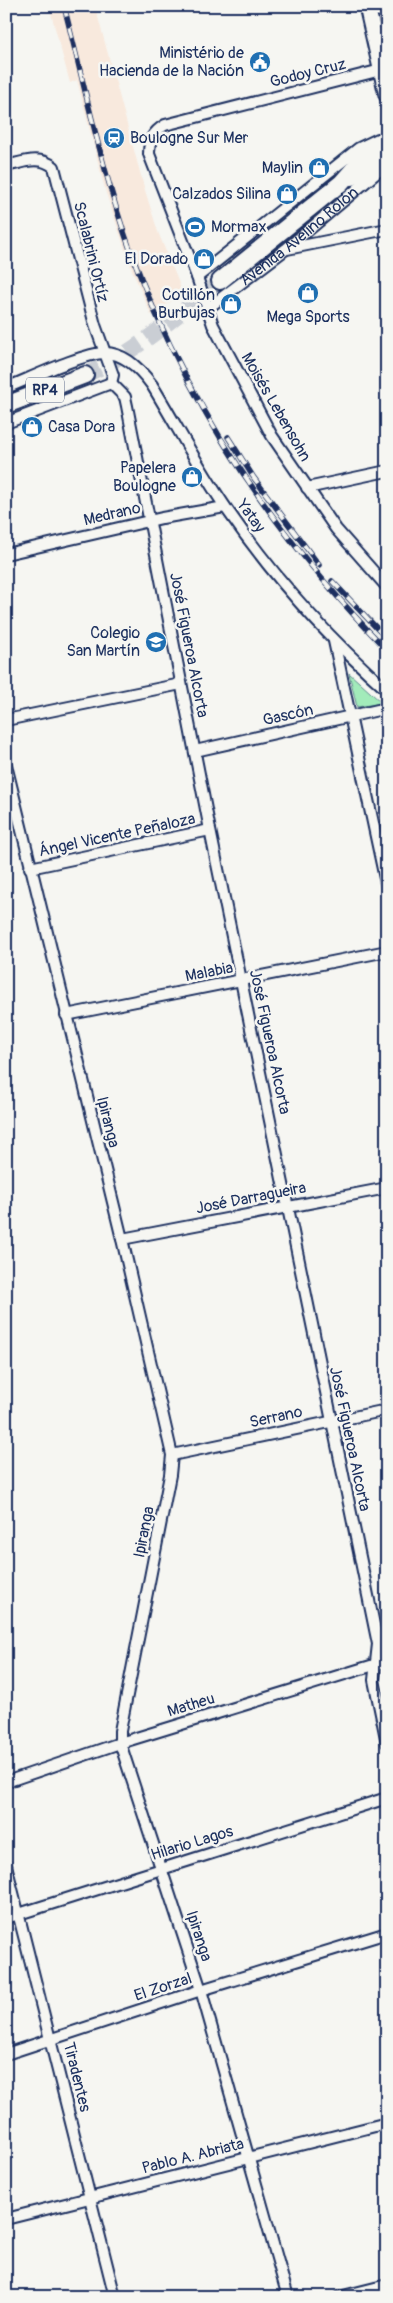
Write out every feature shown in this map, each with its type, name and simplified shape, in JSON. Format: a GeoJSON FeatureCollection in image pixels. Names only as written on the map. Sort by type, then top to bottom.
{"type":"FeatureCollection","features":[{"type":"Feature","properties":{"kind":"main road","name":"Avenida Avelino Rolón"},"geometry":{"type":"LineString","coordinates":[[220,281],[341,183],[364,157],[387,136]]}},
{"type":"Feature","properties":{"kind":"main road","name":"Avenida Avelino Rolón"},"geometry":{"type":"LineString","coordinates":[[341,183],[372,166],[387,153]]}},
{"type":"Feature","properties":{"kind":"main road","name":"RP4"},"geometry":{"type":"LineString","coordinates":[[6,405],[85,375]]}},
{"type":"Feature","properties":{"kind":"street"},"geometry":{"type":"LineString","coordinates":[[367,6],[387,95]]}},
{"type":"Feature","properties":{"kind":"street","name":"Godoy Cruz"},"geometry":{"type":"LineString","coordinates":[[157,130],[165,125],[381,70]]}},
{"type":"Feature","properties":{"kind":"street","name":"Moisés Lebensohn"},"geometry":{"type":"LineString","coordinates":[[157,130],[149,145],[149,154],[197,277],[213,325],[272,436],[336,528],[387,588]]}},
{"type":"Feature","properties":{"kind":"street","name":"Avenida Avelino Rolón"},"geometry":{"type":"LineString","coordinates":[[197,277],[359,148],[387,136]]}},
{"type":"Feature","properties":{"kind":"street","name":"Scalabrini Ortíz"},"geometry":{"type":"LineString","coordinates":[[6,166],[38,159],[46,160],[54,167],[95,325],[106,353]]}},
{"type":"Feature","properties":{"kind":"street","name":"Avenida Avelino Rolón"},"geometry":{"type":"LineString","coordinates":[[208,308],[286,249],[380,170],[387,161]]}},
{"type":"Feature","properties":{"kind":"street"},"geometry":{"type":"LineString","coordinates":[[286,249],[387,229]]}},
{"type":"Feature","properties":{"kind":"street"},"geometry":{"type":"LineString","coordinates":[[6,388],[77,360],[106,353],[113,375],[111,383],[6,422]]}},
{"type":"Feature","properties":{"kind":"street","name":"Yatay"},"geometry":{"type":"LineString","coordinates":[[106,353],[130,362],[146,376],[226,507],[271,568],[334,640],[387,690]]}},
{"type":"Feature","properties":{"kind":"street","name":"José Figueroa Alcorta"},"geometry":{"type":"LineString","coordinates":[[111,383],[125,397],[210,830],[378,1644],[374,1680],[387,1743]]}},
{"type":"Feature","properties":{"kind":"street"},"geometry":{"type":"LineString","coordinates":[[307,488],[387,472]]}},
{"type":"Feature","properties":{"kind":"street","name":"Medrano"},"geometry":{"type":"LineString","coordinates":[[6,554],[149,521],[226,507]]}},
{"type":"Feature","properties":{"kind":"street"},"geometry":{"type":"LineString","coordinates":[[334,640],[387,888]]}},
{"type":"Feature","properties":{"kind":"street"},"geometry":{"type":"LineString","coordinates":[[6,720],[181,684]]}},
{"type":"Feature","properties":{"kind":"street","name":"Gascón"},"geometry":{"type":"LineString","coordinates":[[195,751],[387,708]]}},
{"type":"Feature","properties":{"kind":"street","name":"Ipiranga"},"geometry":{"type":"LineString","coordinates":[[6,765],[122,1239],[172,1455],[168,1485],[120,1731],[120,1743],[201,1990],[288,2297]]}},
{"type":"Feature","properties":{"kind":"street","name":"Ángel Vicente Peñaloza"},"geometry":{"type":"LineString","coordinates":[[30,868],[210,830]]}},
{"type":"Feature","properties":{"kind":"street","name":"Malabia"},"geometry":{"type":"LineString","coordinates":[[66,1015],[387,951]]}},
{"type":"Feature","properties":{"kind":"street","name":"José Darragueira"},"geometry":{"type":"LineString","coordinates":[[122,1239],[387,1188]]}},
{"type":"Feature","properties":{"kind":"street","name":"Serrano"},"geometry":{"type":"LineString","coordinates":[[172,1455],[331,1420],[387,1410]]}},
{"type":"Feature","properties":{"kind":"street","name":"Matheu"},"geometry":{"type":"LineString","coordinates":[[6,1782],[120,1743],[387,1661]]}},
{"type":"Feature","properties":{"kind":"street","name":"Hilario Lagos"},"geometry":{"type":"LineString","coordinates":[[6,1918],[387,1798]]}},
{"type":"Feature","properties":{"kind":"street","name":"Tiradentes"},"geometry":{"type":"LineString","coordinates":[[6,1865],[92,2197],[115,2297]]}},
{"type":"Feature","properties":{"kind":"street","name":"El Zorzal"},"geometry":{"type":"LineString","coordinates":[[6,2054],[201,1990],[387,1933]]}},
{"type":"Feature","properties":{"kind":"street","name":"Pablo A. Abriata"},"geometry":{"type":"LineString","coordinates":[[6,2219],[387,2123]]}},
{"type":"Feature","properties":{"kind":"street"},"geometry":{"type":"LineString","coordinates":[[338,2297],[387,2284]]}},
{"type":"Feature","properties":{"kind":"shaded area"},"geometry":{"type":"Polygon","coordinates":[[[49,6],[95,6],[144,187],[158,232],[183,293],[151,315],[132,270],[106,193],[77,80],[70,83],[49,6]]]}},
{"type":"Feature","properties":{"kind":"green space"},"geometry":{"type":"Polygon","coordinates":[[[349,673],[382,703],[357,707],[349,673]]]}},
{"type":"Feature","properties":{"kind":"tunnel"},"geometry":{"type":"LineString","coordinates":[[85,375],[139,345],[220,281]]}},
{"type":"Feature","properties":{"kind":"railway"},"geometry":{"type":"LineString","coordinates":[[64,6],[114,201],[145,288],[170,345],[199,401],[231,454],[266,506],[344,604],[387,650]]}},
{"type":"Feature","properties":{"kind":"railway"},"geometry":{"type":"LineString","coordinates":[[228,437],[254,478],[319,565]]}},
{"type":"Feature","properties":{"kind":"railway"},"geometry":{"type":"LineString","coordinates":[[332,581],[387,639]]}},
{"type":"Feature","properties":{"kind":"place","name":"Ministério de Hacienda de la Nación"},"geometry":{"type":"Point","coordinates":[260,62]}},
{"type":"Feature","properties":{"kind":"place","name":"Boulogne Sur Mer"},"geometry":{"type":"Point","coordinates":[114,138]}},
{"type":"Feature","properties":{"kind":"place","name":"Maylin"},"geometry":{"type":"Point","coordinates":[319,168]}},
{"type":"Feature","properties":{"kind":"place","name":"Calzados Silina"},"geometry":{"type":"Point","coordinates":[287,194]}},
{"type":"Feature","properties":{"kind":"place","name":"Mormax"},"geometry":{"type":"Point","coordinates":[195,227]}},
{"type":"Feature","properties":{"kind":"place","name":"El Dorado"},"geometry":{"type":"Point","coordinates":[204,259]}},
{"type":"Feature","properties":{"kind":"place","name":"Mega Sports"},"geometry":{"type":"Point","coordinates":[308,293]}},
{"type":"Feature","properties":{"kind":"place","name":"Cotillón Burbujas"},"geometry":{"type":"Point","coordinates":[231,304]}},
{"type":"Feature","properties":{"kind":"place","name":"Casa Dora"},"geometry":{"type":"Point","coordinates":[32,427]}},
{"type":"Feature","properties":{"kind":"place","name":"Papelera Boulogne"},"geometry":{"type":"Point","coordinates":[192,477]}},
{"type":"Feature","properties":{"kind":"place","name":"Colegio San Martín"},"geometry":{"type":"Point","coordinates":[156,642]}}]}
